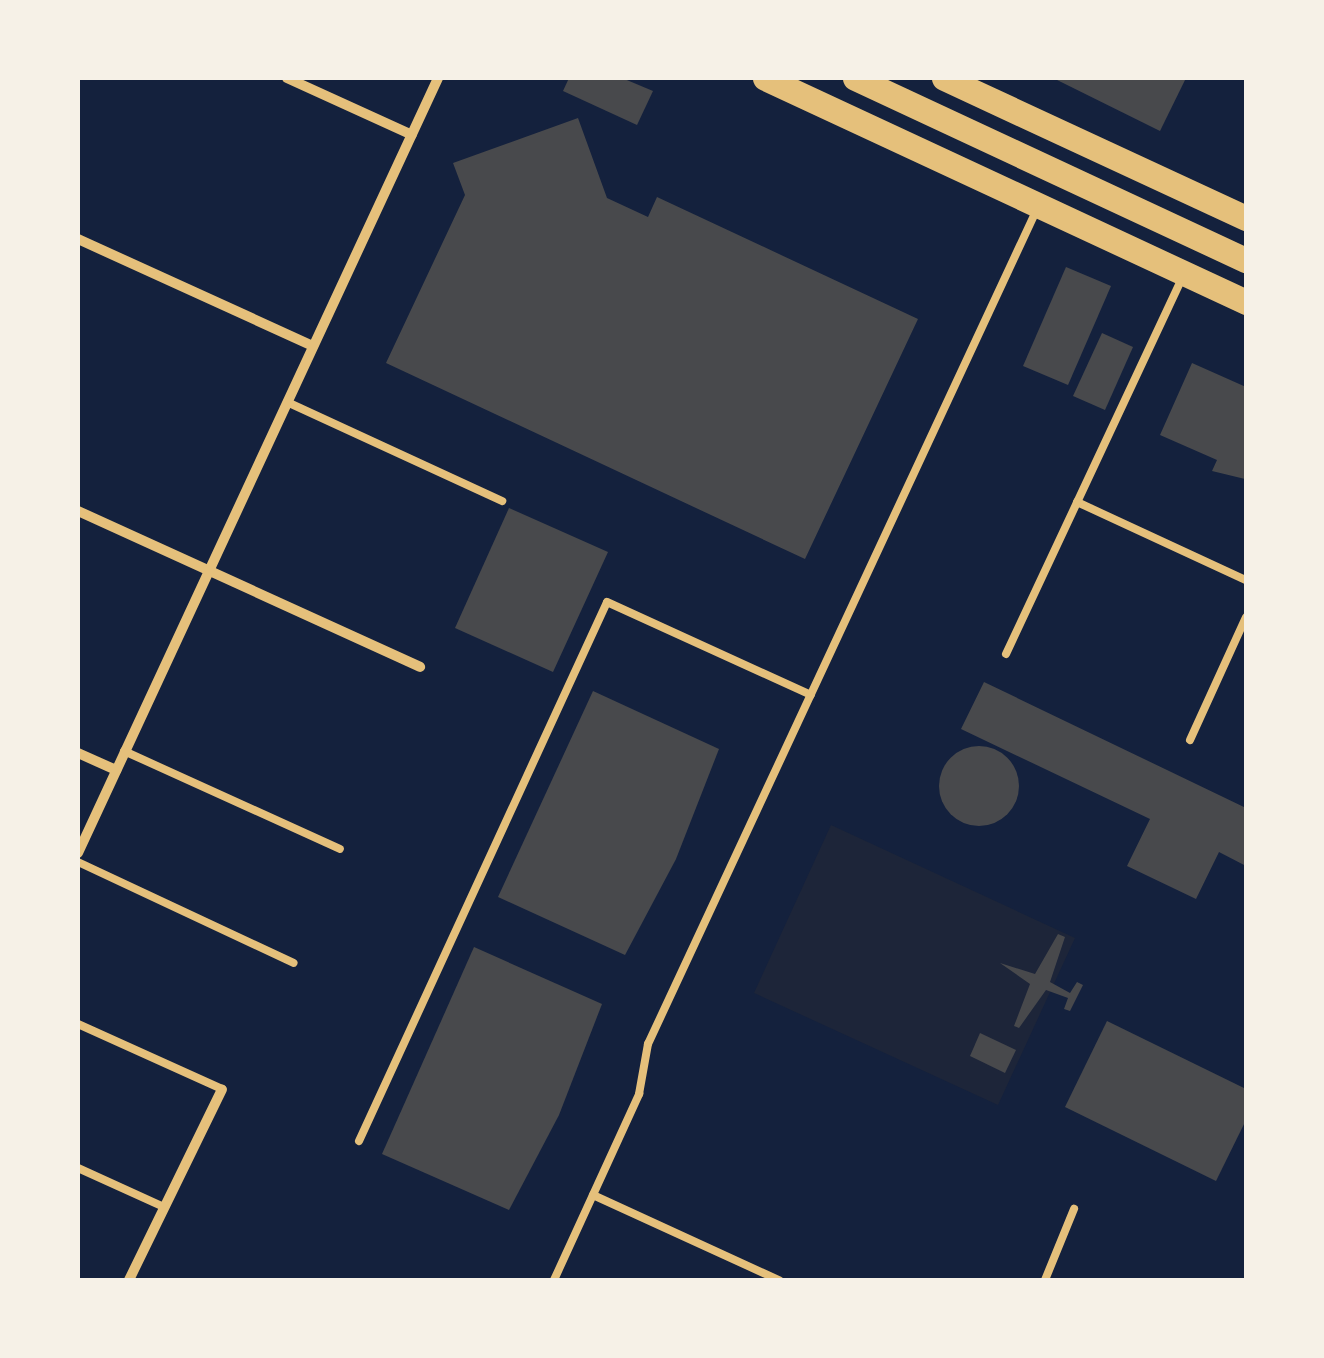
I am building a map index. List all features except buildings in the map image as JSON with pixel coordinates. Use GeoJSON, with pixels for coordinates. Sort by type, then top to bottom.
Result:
{"type":"FeatureCollection","features":[{"type":"Feature","properties":{"kind":"main road"},"geometry":{"type":"LineString","coordinates":[[765,78],[1246,302]]}},
{"type":"Feature","properties":{"kind":"main road"},"geometry":{"type":"LineString","coordinates":[[855,78],[1246,260]]}},
{"type":"Feature","properties":{"kind":"main road"},"geometry":{"type":"LineString","coordinates":[[944,78],[1246,218]]}},
{"type":"Feature","properties":{"kind":"street"},"geometry":{"type":"LineString","coordinates":[[287,78],[412,135]]}},
{"type":"Feature","properties":{"kind":"street"},"geometry":{"type":"LineString","coordinates":[[78,853],[438,78]]}},
{"type":"Feature","properties":{"kind":"street"},"geometry":{"type":"LineString","coordinates":[[78,239],[314,346]]}},
{"type":"Feature","properties":{"kind":"street"},"geometry":{"type":"LineString","coordinates":[[78,511],[420,667]]}},
{"type":"Feature","properties":{"kind":"street"},"geometry":{"type":"LineString","coordinates":[[78,753],[116,770]]}},
{"type":"Feature","properties":{"kind":"street"},"geometry":{"type":"LineString","coordinates":[[129,1280],[222,1089]]}},
{"type":"Feature","properties":{"kind":"lane"},"geometry":{"type":"LineString","coordinates":[[554,1280],[639,1094],[648,1044],[1039,205]]}},
{"type":"Feature","properties":{"kind":"lane"},"geometry":{"type":"LineString","coordinates":[[1006,654],[1185,273]]}},
{"type":"Feature","properties":{"kind":"lane"},"geometry":{"type":"LineString","coordinates":[[287,402],[502,501]]}},
{"type":"Feature","properties":{"kind":"lane"},"geometry":{"type":"LineString","coordinates":[[1078,502],[1246,580]]}},
{"type":"Feature","properties":{"kind":"lane"},"geometry":{"type":"LineString","coordinates":[[359,1142],[607,602],[811,694]]}},
{"type":"Feature","properties":{"kind":"lane"},"geometry":{"type":"LineString","coordinates":[[1190,740],[1246,617]]}},
{"type":"Feature","properties":{"kind":"lane"},"geometry":{"type":"LineString","coordinates":[[124,750],[340,849]]}},
{"type":"Feature","properties":{"kind":"lane"},"geometry":{"type":"LineString","coordinates":[[78,862],[294,963]]}},
{"type":"Feature","properties":{"kind":"lane"},"geometry":{"type":"LineString","coordinates":[[78,1024],[222,1089]]}},
{"type":"Feature","properties":{"kind":"lane"},"geometry":{"type":"LineString","coordinates":[[78,1168],[164,1207]]}},
{"type":"Feature","properties":{"kind":"lane"},"geometry":{"type":"LineString","coordinates":[[593,1195],[779,1280]]}},
{"type":"Feature","properties":{"kind":"lane"},"geometry":{"type":"LineString","coordinates":[[1046,1280],[1074,1209]]}},
{"type":"Feature","properties":{"kind":"shaded area"},"geometry":{"type":"Polygon","coordinates":[[[831,825],[1075,938],[998,1105],[754,993],[831,825]]]}}]}
